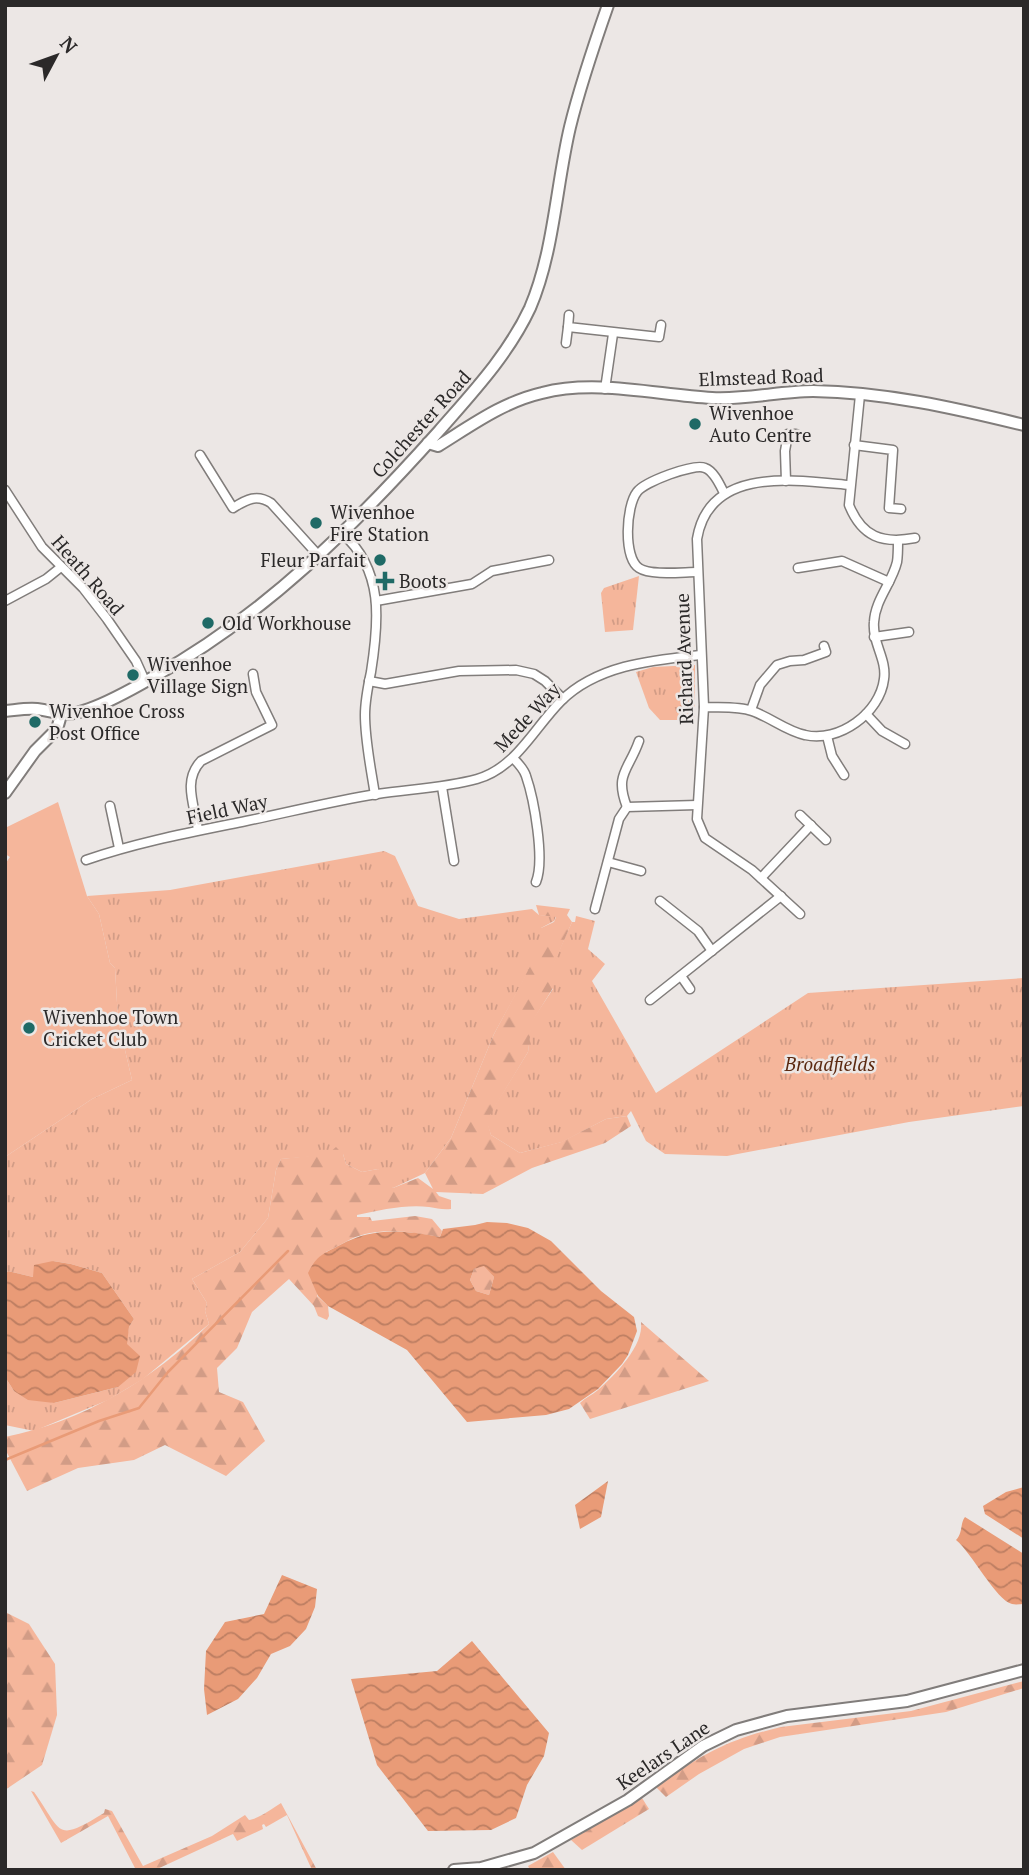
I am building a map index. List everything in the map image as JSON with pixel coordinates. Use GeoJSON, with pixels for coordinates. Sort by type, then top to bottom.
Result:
{"type":"FeatureCollection","features":[{"type":"Feature","properties":{"kind":"street","name":"Colchester Road"},"geometry":{"type":"LineString","coordinates":[[61,715],[87,710],[173,666],[260,606],[387,489],[489,373],[509,346],[531,305],[547,250],[570,126],[608,5]]}},
{"type":"Feature","properties":{"kind":"street"},"geometry":{"type":"LineString","coordinates":[[566,342],[569,315]]}},
{"type":"Feature","properties":{"kind":"street"},"geometry":{"type":"LineString","coordinates":[[568,327],[659,342],[661,325]]}},
{"type":"Feature","properties":{"kind":"street"},"geometry":{"type":"LineString","coordinates":[[605,388],[613,334]]}},
{"type":"Feature","properties":{"kind":"street","name":"Elmstead Road"},"geometry":{"type":"LineString","coordinates":[[428,443],[438,446],[494,411],[542,393],[568,388],[605,388],[716,398],[809,391],[860,395],[937,406],[1024,425]]}},
{"type":"Feature","properties":{"kind":"street"},"geometry":{"type":"LineString","coordinates":[[860,395],[849,505],[863,530],[881,539],[898,541],[915,538]]}},
{"type":"Feature","properties":{"kind":"street"},"geometry":{"type":"LineString","coordinates":[[786,481],[785,450],[788,434],[796,434]]}},
{"type":"Feature","properties":{"kind":"street"},"geometry":{"type":"LineString","coordinates":[[854,445],[893,450],[889,508],[901,509]]}},
{"type":"Feature","properties":{"kind":"street"},"geometry":{"type":"LineString","coordinates":[[200,455],[233,508],[247,499],[262,497],[271,503],[318,555]]}},
{"type":"Feature","properties":{"kind":"street"},"geometry":{"type":"LineString","coordinates":[[697,572],[649,572],[638,568],[633,562],[629,553],[630,505],[637,491],[645,484],[697,466],[711,471],[724,493],[749,484],[786,481],[849,485]]}},
{"type":"Feature","properties":{"kind":"street","name":"Heath Road"},"geometry":{"type":"LineString","coordinates":[[5,490],[42,547],[83,588],[107,619],[136,661],[145,681]]}},
{"type":"Feature","properties":{"kind":"street","name":"Richard Avenue"},"geometry":{"type":"LineString","coordinates":[[724,493],[707,509],[701,520],[697,539],[704,707],[697,819],[705,838],[761,878],[800,914]]}},
{"type":"Feature","properties":{"kind":"street"},"geometry":{"type":"LineString","coordinates":[[342,533],[356,545],[364,558],[376,601],[376,640],[365,715],[375,795]]}},
{"type":"Feature","properties":{"kind":"street"},"geometry":{"type":"LineString","coordinates":[[704,707],[751,710],[797,732],[815,736],[837,733],[866,714],[877,701],[884,679],[884,665],[874,637],[876,611],[897,562],[898,541]]}},
{"type":"Feature","properties":{"kind":"street"},"geometry":{"type":"LineString","coordinates":[[376,601],[472,583],[492,571],[544,561],[542,571]]}},
{"type":"Feature","properties":{"kind":"street"},"geometry":{"type":"LineString","coordinates":[[798,568],[842,561],[889,582]]}},
{"type":"Feature","properties":{"kind":"street"},"geometry":{"type":"LineString","coordinates":[[5,601],[46,579],[61,567]]}},
{"type":"Feature","properties":{"kind":"street"},"geometry":{"type":"LineString","coordinates":[[874,637],[909,632]]}},
{"type":"Feature","properties":{"kind":"street"},"geometry":{"type":"LineString","coordinates":[[751,710],[760,685],[777,665],[826,652],[824,646]]}},
{"type":"Feature","properties":{"kind":"street","name":"Mede Way"},"geometry":{"type":"LineString","coordinates":[[375,795],[442,787],[488,775],[513,758],[563,699],[593,680],[631,665],[700,655]]}},
{"type":"Feature","properties":{"kind":"street"},"geometry":{"type":"LineString","coordinates":[[369,681],[385,684],[459,671],[516,670],[534,674],[563,699]]}},
{"type":"Feature","properties":{"kind":"street"},"geometry":{"type":"LineString","coordinates":[[198,831],[190,787],[194,768],[201,761],[272,724],[256,692],[253,674]]}},
{"type":"Feature","properties":{"kind":"street"},"geometry":{"type":"LineString","coordinates":[[5,710],[38,709],[61,715],[57,729],[35,751],[5,793]]}},
{"type":"Feature","properties":{"kind":"street"},"geometry":{"type":"LineString","coordinates":[[866,714],[888,735],[905,744]]}},
{"type":"Feature","properties":{"kind":"street"},"geometry":{"type":"LineString","coordinates":[[827,736],[832,755],[844,775]]}},
{"type":"Feature","properties":{"kind":"street"},"geometry":{"type":"LineString","coordinates":[[595,909],[619,819],[627,807],[621,782],[625,767],[639,741]]}},
{"type":"Feature","properties":{"kind":"street"},"geometry":{"type":"LineString","coordinates":[[513,758],[526,775],[539,841],[540,872],[536,882]]}},
{"type":"Feature","properties":{"kind":"street"},"geometry":{"type":"LineString","coordinates":[[442,787],[454,861]]}},
{"type":"Feature","properties":{"kind":"street","name":"Field Way"},"geometry":{"type":"LineString","coordinates":[[86,860],[120,848],[375,795]]}},
{"type":"Feature","properties":{"kind":"street"},"geometry":{"type":"LineString","coordinates":[[627,807],[697,805]]}},
{"type":"Feature","properties":{"kind":"street"},"geometry":{"type":"LineString","coordinates":[[110,806],[120,848]]}},
{"type":"Feature","properties":{"kind":"street"},"geometry":{"type":"LineString","coordinates":[[800,815],[826,840]]}},
{"type":"Feature","properties":{"kind":"street"},"geometry":{"type":"LineString","coordinates":[[761,878],[811,825]]}},
{"type":"Feature","properties":{"kind":"street"},"geometry":{"type":"LineString","coordinates":[[608,862],[640,871]]}},
{"type":"Feature","properties":{"kind":"street"},"geometry":{"type":"LineString","coordinates":[[650,1000],[780,896]]}},
{"type":"Feature","properties":{"kind":"street"},"geometry":{"type":"LineString","coordinates":[[660,901],[698,931],[712,951]]}},
{"type":"Feature","properties":{"kind":"street"},"geometry":{"type":"LineString","coordinates":[[673,912],[680,902]]}},
{"type":"Feature","properties":{"kind":"street"},"geometry":{"type":"LineString","coordinates":[[681,976],[690,989]]}},
{"type":"Feature","properties":{"kind":"street","name":"Keelars Lane"},"geometry":{"type":"LineString","coordinates":[[454,1870],[481,1868],[534,1853],[628,1800],[703,1746],[736,1730],[787,1716],[917,1699],[1024,1670]]}},
{"type":"Feature","properties":{"kind":"green space"},"geometry":{"type":"Polygon","coordinates":[[[639,576],[633,630],[605,632],[601,593],[604,588],[639,576]]]}},
{"type":"Feature","properties":{"kind":"green space"},"geometry":{"type":"Polygon","coordinates":[[[695,665],[695,720],[660,720],[649,708],[636,672],[653,667],[695,665]]]}},
{"type":"Feature","properties":{"kind":"green space"},"geometry":{"type":"Polygon","coordinates":[[[58,802],[87,896],[99,914],[110,963],[115,968],[118,1020],[132,1080],[92,1099],[5,1157],[5,864],[10,857],[5,854],[5,828],[58,802]]]}},
{"type":"Feature","properties":{"kind":"green space"},"geometry":{"type":"Polygon","coordinates":[[[384,851],[395,856],[418,906],[459,919],[532,909],[539,915],[556,916],[554,921],[541,928],[541,948],[494,1034],[451,1138],[425,1173],[393,1188],[378,1169],[362,1172],[346,1164],[343,1154],[281,1159],[276,1170],[268,1218],[240,1252],[192,1279],[207,1303],[205,1311],[209,1324],[143,1379],[108,1400],[34,1431],[5,1425],[5,1377],[14,1391],[54,1403],[118,1387],[129,1327],[134,1319],[102,1273],[53,1261],[33,1277],[8,1271],[5,1275],[5,1157],[92,1099],[132,1080],[118,1020],[115,968],[110,963],[99,914],[87,896],[170,890],[384,851]]]}},
{"type":"Feature","properties":{"kind":"green space"},"geometry":{"type":"Polygon","coordinates":[[[536,905],[570,909],[567,915],[572,922],[547,980],[553,988],[532,1022],[528,1052],[487,1120],[491,1135],[520,1153],[561,1142],[606,1119],[627,1116],[631,1126],[605,1143],[532,1168],[483,1194],[436,1192],[439,1196],[451,1200],[451,1209],[412,1206],[357,1215],[370,1217],[372,1221],[415,1216],[432,1219],[442,1231],[440,1237],[407,1232],[372,1232],[326,1252],[317,1296],[328,1306],[327,1320],[318,1316],[314,1306],[289,1279],[252,1312],[237,1348],[217,1368],[219,1392],[243,1402],[265,1441],[226,1476],[165,1445],[134,1460],[78,1468],[27,1491],[5,1449],[5,1437],[62,1421],[115,1396],[165,1363],[209,1324],[205,1311],[207,1303],[192,1279],[240,1252],[268,1218],[276,1170],[281,1159],[328,1154],[336,1147],[343,1154],[346,1164],[362,1172],[378,1169],[388,1174],[393,1188],[418,1178],[433,1189],[425,1173],[451,1138],[494,1034],[540,948],[541,928],[554,922],[556,917],[539,915],[536,905]]]}},
{"type":"Feature","properties":{"kind":"green space","name":"Broadfields"},"geometry":{"type":"Polygon","coordinates":[[[576,916],[595,921],[588,949],[605,964],[592,981],[656,1093],[808,993],[1024,978],[1024,1106],[909,1122],[727,1156],[665,1154],[646,1141],[631,1111],[627,1116],[606,1119],[562,1142],[520,1153],[491,1135],[486,1120],[528,1052],[531,1022],[553,989],[546,980],[576,916]]]}},
{"type":"Feature","properties":{"kind":"green space"},"geometry":{"type":"Polygon","coordinates":[[[484,1265],[494,1277],[489,1295],[476,1291],[470,1280],[474,1269],[484,1265]]]}},
{"type":"Feature","properties":{"kind":"green space"},"geometry":{"type":"Polygon","coordinates":[[[641,1322],[709,1381],[590,1419],[580,1403],[605,1384],[627,1359],[638,1341],[641,1322]]]}},
{"type":"Feature","properties":{"kind":"green space"},"geometry":{"type":"Polygon","coordinates":[[[5,1612],[29,1624],[55,1664],[57,1715],[42,1765],[5,1790],[5,1612]]]}},
{"type":"Feature","properties":{"kind":"green space"},"geometry":{"type":"Polygon","coordinates":[[[1024,1681],[1024,1688],[946,1712],[780,1737],[744,1749],[699,1774],[666,1797],[656,1787],[715,1750],[762,1732],[781,1727],[911,1711],[1024,1681]]]}},
{"type":"Feature","properties":{"kind":"green space"},"geometry":{"type":"Polygon","coordinates":[[[31,1791],[56,1825],[62,1829],[76,1828],[104,1813],[105,1809],[112,1811],[143,1866],[212,1836],[245,1815],[249,1820],[253,1819],[281,1803],[317,1870],[312,1870],[287,1815],[266,1827],[262,1825],[263,1829],[237,1841],[233,1834],[155,1870],[136,1870],[108,1816],[61,1843],[31,1791]]]}},
{"type":"Feature","properties":{"kind":"green space"},"geometry":{"type":"Polygon","coordinates":[[[642,1798],[649,1809],[582,1850],[571,1840],[642,1798]]]}},
{"type":"Feature","properties":{"kind":"green space"},"geometry":{"type":"Polygon","coordinates":[[[553,1852],[566,1870],[530,1870],[528,1866],[553,1852]]]}},
{"type":"Feature","properties":{"kind":"water"},"geometry":{"type":"Polygon","coordinates":[[[487,1222],[507,1223],[528,1228],[551,1241],[601,1291],[634,1317],[637,1331],[622,1364],[598,1389],[569,1409],[546,1415],[467,1422],[407,1350],[328,1306],[318,1296],[308,1273],[314,1262],[325,1253],[364,1235],[401,1232],[440,1237],[443,1229],[487,1222]],[[484,1266],[474,1269],[470,1280],[476,1291],[489,1295],[494,1277],[484,1266]]]}},
{"type":"Feature","properties":{"kind":"water"},"geometry":{"type":"Polygon","coordinates":[[[53,1261],[102,1273],[134,1319],[129,1327],[127,1344],[140,1356],[136,1372],[118,1387],[54,1403],[28,1400],[14,1391],[5,1377],[5,1275],[8,1271],[33,1277],[34,1265],[53,1261]]]}},
{"type":"Feature","properties":{"kind":"water"},"geometry":{"type":"Polygon","coordinates":[[[608,1481],[601,1517],[580,1529],[575,1505],[608,1481]]]}},
{"type":"Feature","properties":{"kind":"water"},"geometry":{"type":"Polygon","coordinates":[[[1024,1487],[1024,1539],[985,1514],[983,1506],[1006,1492],[1024,1487]]]}},
{"type":"Feature","properties":{"kind":"water"},"geometry":{"type":"Polygon","coordinates":[[[965,1517],[1024,1554],[1024,1604],[1006,1601],[956,1540],[965,1517]]]}},
{"type":"Feature","properties":{"kind":"water"},"geometry":{"type":"Polygon","coordinates":[[[282,1575],[317,1589],[315,1607],[306,1629],[290,1646],[271,1654],[257,1678],[238,1699],[207,1715],[204,1689],[206,1651],[225,1622],[264,1614],[282,1575]]]}},
{"type":"Feature","properties":{"kind":"water"},"geometry":{"type":"Polygon","coordinates":[[[472,1641],[549,1733],[544,1756],[527,1785],[516,1818],[491,1830],[428,1831],[377,1765],[351,1679],[437,1671],[472,1641]]]}},
{"type":"Feature","properties":{"kind":"waterway"},"geometry":{"type":"LineString","coordinates":[[5,1460],[99,1421],[139,1408],[168,1372],[288,1251]]}},
{"type":"Feature","properties":{"kind":"place","name":"Wivenhoe Auto Centre"},"geometry":{"type":"Point","coordinates":[695,424]}},
{"type":"Feature","properties":{"kind":"place","name":"Wivenhoe Fire Station"},"geometry":{"type":"Point","coordinates":[316,523]}},
{"type":"Feature","properties":{"kind":"place","name":"Fleur Parfait"},"geometry":{"type":"Point","coordinates":[380,560]}},
{"type":"Feature","properties":{"kind":"place","name":"Boots"},"geometry":{"type":"Point","coordinates":[385,581]}},
{"type":"Feature","properties":{"kind":"place","name":"Old Workhouse"},"geometry":{"type":"Point","coordinates":[208,623]}},
{"type":"Feature","properties":{"kind":"place","name":"Wivenhoe Village Sign"},"geometry":{"type":"Point","coordinates":[133,675]}},
{"type":"Feature","properties":{"kind":"place","name":"Wivenhoe Cross Post Office"},"geometry":{"type":"Point","coordinates":[35,722]}},
{"type":"Feature","properties":{"kind":"place","name":"Wivenhoe Town Cricket Club"},"geometry":{"type":"Point","coordinates":[29,1028]}}]}
